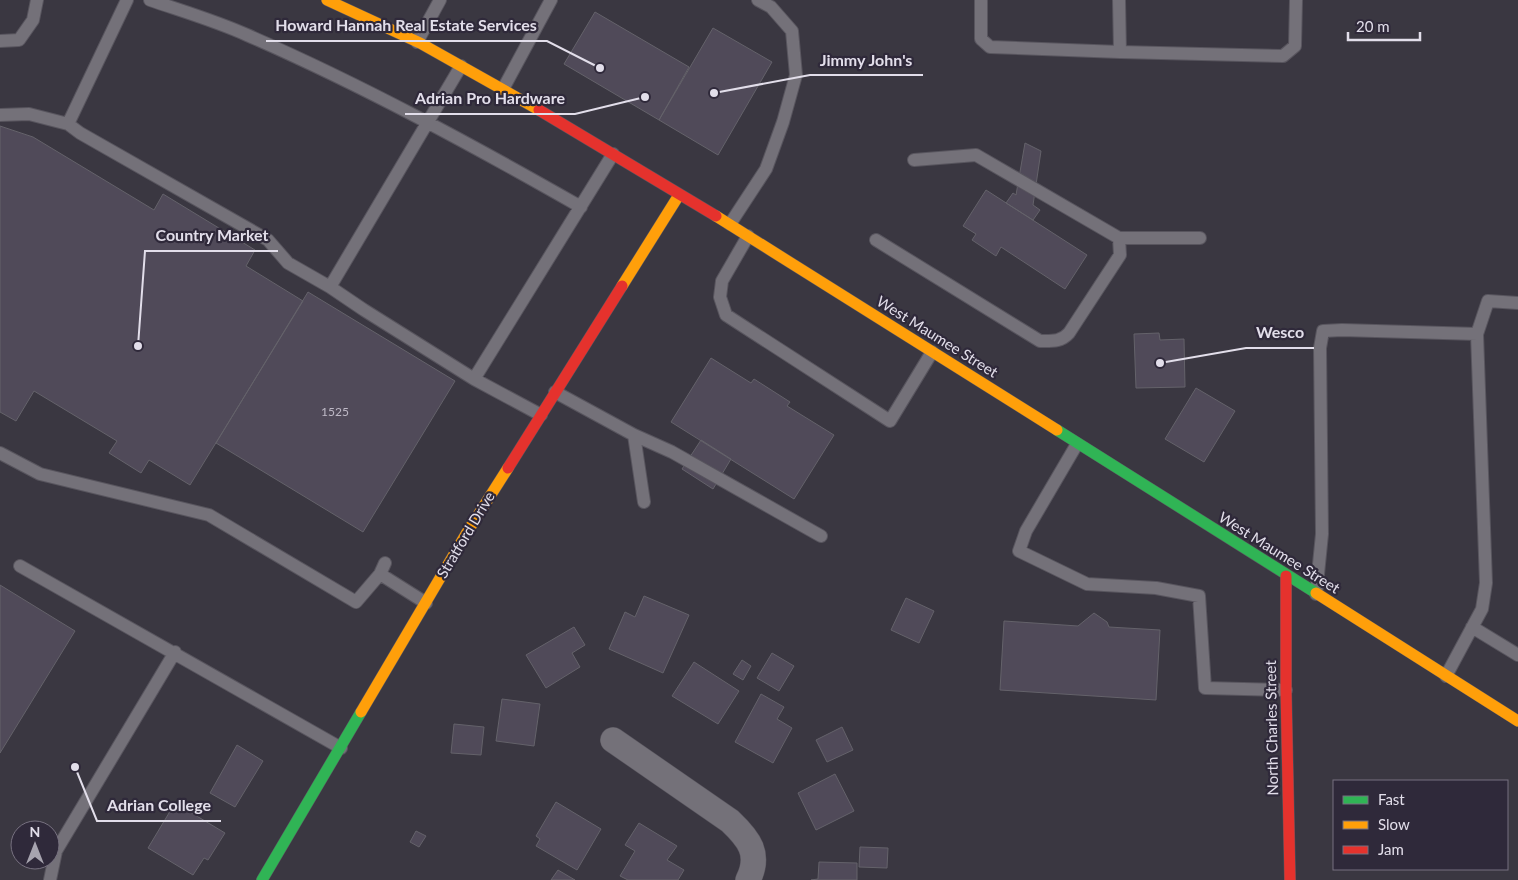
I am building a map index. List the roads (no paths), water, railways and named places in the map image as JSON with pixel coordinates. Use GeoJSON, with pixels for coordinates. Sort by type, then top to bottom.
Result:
{"type":"FeatureCollection","features":[{"type":"Feature","properties":{"kind":"main road","name":"West Maumee Street"},"geometry":{"type":"LineString","coordinates":[[327,0],[418,42],[503,89],[730,224],[1518,721]]}},
{"type":"Feature","properties":{"kind":"main road","name":"Stratford Drive"},"geometry":{"type":"LineString","coordinates":[[262,880],[466,534],[679,195]]}},
{"type":"Feature","properties":{"kind":"main road","name":"North Charles Street"},"geometry":{"type":"LineString","coordinates":[[1286,576],[1290,880]]}},
{"type":"Feature","properties":{"kind":"street"},"geometry":{"type":"LineString","coordinates":[[613,740],[730,821],[746,836],[754,854],[752,872],[748,880]]}},
{"type":"Feature","properties":{"kind":"lane"},"geometry":{"type":"LineString","coordinates":[[0,42],[19,40],[32,20],[36,0]]}},
{"type":"Feature","properties":{"kind":"lane"},"geometry":{"type":"LineString","coordinates":[[68,124],[128,0]]}},
{"type":"Feature","properties":{"kind":"lane"},"geometry":{"type":"LineString","coordinates":[[150,0],[245,34],[358,86],[428,122],[581,207]]}},
{"type":"Feature","properties":{"kind":"lane"},"geometry":{"type":"LineString","coordinates":[[418,42],[440,0]]}},
{"type":"Feature","properties":{"kind":"lane"},"geometry":{"type":"LineString","coordinates":[[503,89],[551,0]]}},
{"type":"Feature","properties":{"kind":"lane"},"geometry":{"type":"LineString","coordinates":[[730,224],[766,170],[783,122],[796,75],[792,31],[771,7],[758,0]]}},
{"type":"Feature","properties":{"kind":"lane"},"geometry":{"type":"LineString","coordinates":[[1120,0],[1120,52]]}},
{"type":"Feature","properties":{"kind":"lane"},"geometry":{"type":"LineString","coordinates":[[981,2],[981,39],[990,47],[1282,56],[1295,46],[1296,0]]}},
{"type":"Feature","properties":{"kind":"lane"},"geometry":{"type":"LineString","coordinates":[[330,287],[461,66]]}},
{"type":"Feature","properties":{"kind":"lane"},"geometry":{"type":"LineString","coordinates":[[0,115],[29,114],[68,124],[80,133],[268,240],[288,263],[330,287],[474,379],[541,415]]}},
{"type":"Feature","properties":{"kind":"lane"},"geometry":{"type":"LineString","coordinates":[[474,379],[613,154]]}},
{"type":"Feature","properties":{"kind":"lane"},"geometry":{"type":"LineString","coordinates":[[914,160],[976,155],[1119,238],[1200,238]]}},
{"type":"Feature","properties":{"kind":"lane"},"geometry":{"type":"LineString","coordinates":[[748,236],[722,280],[720,297],[726,315],[890,421],[932,352]]}},
{"type":"Feature","properties":{"kind":"lane"},"geometry":{"type":"LineString","coordinates":[[876,240],[1040,341],[1054,342],[1064,339],[1069,334],[1120,255],[1119,238]]}},
{"type":"Feature","properties":{"kind":"lane"},"geometry":{"type":"LineString","coordinates":[[1446,676],[1482,609],[1486,583],[1477,334],[1488,301],[1518,302]]}},
{"type":"Feature","properties":{"kind":"lane"},"geometry":{"type":"LineString","coordinates":[[1316,594],[1322,534],[1320,348],[1323,331],[1477,334]]}},
{"type":"Feature","properties":{"kind":"lane"},"geometry":{"type":"LineString","coordinates":[[555,392],[634,435],[672,452],[821,536]]}},
{"type":"Feature","properties":{"kind":"lane"},"geometry":{"type":"LineString","coordinates":[[634,435],[644,502]]}},
{"type":"Feature","properties":{"kind":"lane"},"geometry":{"type":"LineString","coordinates":[[1077,444],[1026,531],[1019,551],[1087,584],[1156,588],[1199,596],[1205,688],[1286,690]]}},
{"type":"Feature","properties":{"kind":"lane"},"geometry":{"type":"LineString","coordinates":[[0,453],[40,474],[209,515],[356,602],[383,569],[426,602]]}},
{"type":"Feature","properties":{"kind":"lane"},"geometry":{"type":"LineString","coordinates":[[20,566],[175,652],[341,748]]}},
{"type":"Feature","properties":{"kind":"lane"},"geometry":{"type":"LineString","coordinates":[[1472,627],[1518,655]]}},
{"type":"Feature","properties":{"kind":"lane"},"geometry":{"type":"LineString","coordinates":[[50,880],[56,851],[175,652]]}},
{"type":"Feature","properties":{"kind":"place","name":"Howard Hannah Real Estate Services"},"geometry":{"type":"Point","coordinates":[600,68]}},
{"type":"Feature","properties":{"kind":"place","name":"Jimmy John's"},"geometry":{"type":"Point","coordinates":[714,93]}},
{"type":"Feature","properties":{"kind":"place","name":"Adrian Pro Hardware"},"geometry":{"type":"Point","coordinates":[645,97]}},
{"type":"Feature","properties":{"kind":"place","name":"Country Market"},"geometry":{"type":"Point","coordinates":[138,346]}},
{"type":"Feature","properties":{"kind":"place","name":"Wesco"},"geometry":{"type":"Point","coordinates":[1160,363]}},
{"type":"Feature","properties":{"kind":"place","name":"Adrian College"},"geometry":{"type":"Point","coordinates":[75,767]}}]}
